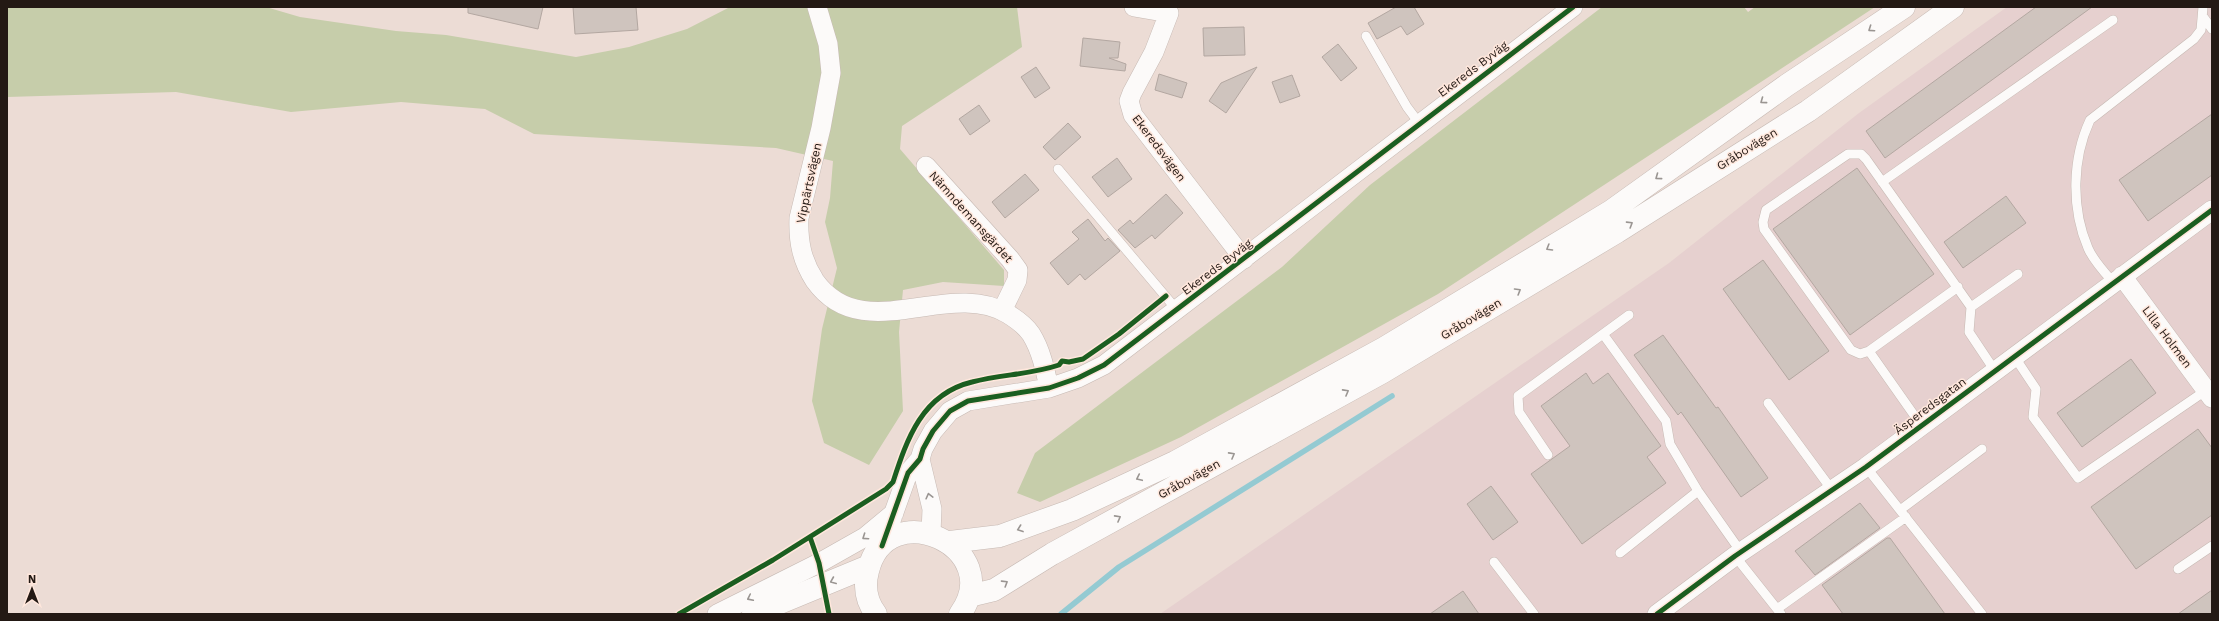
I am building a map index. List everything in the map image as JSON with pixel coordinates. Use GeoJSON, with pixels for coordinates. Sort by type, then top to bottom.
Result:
{"type":"FeatureCollection","features":[{"type":"Feature","properties":{"kind":"main road","name":"Gråbovägen"},"geometry":{"type":"LineString","coordinates":[[882,546],[905,533],[923,532],[941,538],[1000,536],[1072,510],[1175,462],[1384,348],[1611,211],[1787,85],[1904,7]]}},
{"type":"Feature","properties":{"kind":"main road","name":"Gråbovägen"},"geometry":{"type":"LineString","coordinates":[[964,605],[994,590],[1052,554],[1397,364],[1617,232],[1808,111],[1953,7]]}},
{"type":"Feature","properties":{"kind":"main road"},"geometry":{"type":"LineString","coordinates":[[941,538],[960,553],[967,566],[970,581],[964,605]]}},
{"type":"Feature","properties":{"kind":"main road"},"geometry":{"type":"LineString","coordinates":[[876,614],[868,600],[866,589],[869,566],[882,546]]}},
{"type":"Feature","properties":{"kind":"main road"},"geometry":{"type":"LineString","coordinates":[[753,614],[869,566]]}},
{"type":"Feature","properties":{"kind":"street","name":"Vippärtsvägen"},"geometry":{"type":"LineString","coordinates":[[817,7],[828,44],[831,73],[821,128],[799,218],[800,245],[805,264],[810,273],[823,291],[847,307],[866,311],[891,311],[953,303],[976,303],[1002,311],[1019,321],[1030,333],[1040,353],[1049,388]]}},
{"type":"Feature","properties":{"kind":"street","name":"Ekeredsvägen"},"geometry":{"type":"LineString","coordinates":[[1134,7],[1174,10],[1132,93],[1130,107],[1133,115],[1244,259]]}},
{"type":"Feature","properties":{"kind":"street","name":"Ekereds Byväg"},"geometry":{"type":"LineString","coordinates":[[882,546],[908,473],[920,459],[928,438],[941,420],[950,411],[968,401],[1049,388],[1078,378],[1104,365],[1244,259],[1419,123],[1551,13],[1573,7]]}},
{"type":"Feature","properties":{"kind":"street","name":"Nämndemansgärdet"},"geometry":{"type":"LineString","coordinates":[[926,166],[1018,270],[1017,280],[1002,311]]}},
{"type":"Feature","properties":{"kind":"street","name":"Äsperedsgatan"},"geometry":{"type":"LineString","coordinates":[[1657,614],[1738,554],[1866,467],[2117,279],[2212,210]]}},
{"type":"Feature","properties":{"kind":"street","name":"Lilla Holmen"},"geometry":{"type":"LineString","coordinates":[[2117,279],[2210,391]]}},
{"type":"Feature","properties":{"kind":"street"},"geometry":{"type":"LineString","coordinates":[[920,459],[932,509],[941,538]]}},
{"type":"Feature","properties":{"kind":"street"},"geometry":{"type":"LineString","coordinates":[[717,614],[865,537],[895,513]]}},
{"type":"Feature","properties":{"kind":"lane"},"geometry":{"type":"LineString","coordinates":[[2117,279],[2088,248],[2078,211],[2076,176],[2082,138],[2090,120],[2194,39],[2201,30],[2204,18],[2203,7]]}},
{"type":"Feature","properties":{"kind":"lane"},"geometry":{"type":"LineString","coordinates":[[2204,18],[2212,29]]}},
{"type":"Feature","properties":{"kind":"lane"},"geometry":{"type":"LineString","coordinates":[[1882,182],[2113,20]]}},
{"type":"Feature","properties":{"kind":"lane"},"geometry":{"type":"LineString","coordinates":[[1366,36],[1406,106],[1419,123]]}},
{"type":"Feature","properties":{"kind":"lane"},"geometry":{"type":"LineString","coordinates":[[1958,287],[1869,351],[1860,354],[1851,350],[1764,229],[1763,222],[1766,210],[1848,154],[1860,154],[1866,159],[1958,287],[1971,306],[1969,332],[1995,371]]}},
{"type":"Feature","properties":{"kind":"lane","name":"Ekereds Byväg"},"geometry":{"type":"LineString","coordinates":[[1058,169],[1177,310]]}},
{"type":"Feature","properties":{"kind":"lane"},"geometry":{"type":"LineString","coordinates":[[1971,306],[2018,274]]}},
{"type":"Feature","properties":{"kind":"lane"},"geometry":{"type":"LineString","coordinates":[[1548,454],[1518,412],[1518,396],[1629,315]]}},
{"type":"Feature","properties":{"kind":"lane"},"geometry":{"type":"LineString","coordinates":[[1602,334],[1666,421],[1670,444],[1738,554],[1779,611],[1903,514],[1982,449]]}},
{"type":"Feature","properties":{"kind":"lane"},"geometry":{"type":"LineString","coordinates":[[1869,351],[1921,425]]}},
{"type":"Feature","properties":{"kind":"lane"},"geometry":{"type":"LineString","coordinates":[[2014,356],[2036,389],[2033,417],[2078,478],[2210,391]]}},
{"type":"Feature","properties":{"kind":"lane"},"geometry":{"type":"LineString","coordinates":[[1768,403],[1832,490]]}},
{"type":"Feature","properties":{"kind":"lane"},"geometry":{"type":"LineString","coordinates":[[1866,467],[1982,614]]}},
{"type":"Feature","properties":{"kind":"lane"},"geometry":{"type":"LineString","coordinates":[[1620,553],[1698,491]]}},
{"type":"Feature","properties":{"kind":"lane"},"geometry":{"type":"LineString","coordinates":[[2178,569],[2212,546]]}},
{"type":"Feature","properties":{"kind":"lane"},"geometry":{"type":"LineString","coordinates":[[1494,562],[1534,614]]}},
{"type":"Feature","properties":{"kind":"shaded area"},"geometry":{"type":"Polygon","coordinates":[[[2007,7],[2212,7],[2212,614],[1160,614],[1669,263],[1859,113],[2007,7]]]}},
{"type":"Feature","properties":{"kind":"green space"},"geometry":{"type":"Polygon","coordinates":[[[7,7],[266,7],[300,17],[396,31],[446,35],[576,57],[629,47],[687,29],[730,7],[1017,7],[1022,47],[902,126],[900,149],[1004,270],[1004,286],[943,282],[903,290],[899,332],[903,411],[869,465],[824,443],[812,401],[822,329],[837,268],[825,222],[830,198],[833,161],[776,148],[534,134],[485,109],[401,102],[291,112],[176,92],[7,97],[7,7]]]}},
{"type":"Feature","properties":{"kind":"green space"},"geometry":{"type":"Polygon","coordinates":[[[1602,7],[1744,7],[1748,12],[1755,7],[1875,7],[1438,294],[1181,437],[1040,502],[1017,493],[1035,453],[1282,267],[1370,185],[1602,7]]]}},
{"type":"Feature","properties":{"kind":"building"},"geometry":{"type":"Polygon","coordinates":[[[468,7],[543,7],[538,29],[468,13],[468,7]]]}},
{"type":"Feature","properties":{"kind":"building"},"geometry":{"type":"Polygon","coordinates":[[[573,7],[636,7],[638,30],[575,34],[573,7]]]}},
{"type":"Feature","properties":{"kind":"building"},"geometry":{"type":"Polygon","coordinates":[[[1396,7],[1414,7],[1424,24],[1407,35],[1401,26],[1377,39],[1368,23],[1396,7]]]}},
{"type":"Feature","properties":{"kind":"building"},"geometry":{"type":"Polygon","coordinates":[[[2036,7],[2092,7],[1885,158],[1866,131],[2036,7]]]}},
{"type":"Feature","properties":{"kind":"building"},"geometry":{"type":"Polygon","coordinates":[[[1244,27],[1245,55],[1204,56],[1203,28],[1244,27]]]}},
{"type":"Feature","properties":{"kind":"building"},"geometry":{"type":"Polygon","coordinates":[[[1083,38],[1120,42],[1118,58],[1109,58],[1126,64],[1125,71],[1080,66],[1083,38]]]}},
{"type":"Feature","properties":{"kind":"building"},"geometry":{"type":"Polygon","coordinates":[[[1338,44],[1357,68],[1341,81],[1322,57],[1338,44]]]}},
{"type":"Feature","properties":{"kind":"building"},"geometry":{"type":"Polygon","coordinates":[[[1036,67],[1050,88],[1035,98],[1021,77],[1036,67]]]}},
{"type":"Feature","properties":{"kind":"building"},"geometry":{"type":"Polygon","coordinates":[[[1257,67],[1226,113],[1209,101],[1221,83],[1257,67]]]}},
{"type":"Feature","properties":{"kind":"building"},"geometry":{"type":"Polygon","coordinates":[[[1159,74],[1187,83],[1182,98],[1155,90],[1159,74]]]}},
{"type":"Feature","properties":{"kind":"building"},"geometry":{"type":"Polygon","coordinates":[[[1292,75],[1300,96],[1280,103],[1272,82],[1292,75]]]}},
{"type":"Feature","properties":{"kind":"building"},"geometry":{"type":"Polygon","coordinates":[[[979,105],[990,121],[970,135],[959,119],[979,105]]]}},
{"type":"Feature","properties":{"kind":"building"},"geometry":{"type":"Polygon","coordinates":[[[2212,114],[2212,175],[2148,221],[2119,180],[2212,114]]]}},
{"type":"Feature","properties":{"kind":"building"},"geometry":{"type":"Polygon","coordinates":[[[1068,123],[1081,137],[1055,160],[1043,147],[1068,123]]]}},
{"type":"Feature","properties":{"kind":"building"},"geometry":{"type":"Polygon","coordinates":[[[1117,158],[1132,179],[1108,197],[1092,177],[1117,158]]]}},
{"type":"Feature","properties":{"kind":"building"},"geometry":{"type":"Polygon","coordinates":[[[1857,168],[1934,274],[1850,335],[1773,229],[1857,168]]]}},
{"type":"Feature","properties":{"kind":"building"},"geometry":{"type":"Polygon","coordinates":[[[1025,174],[1039,190],[1005,218],[992,202],[1025,174]]]}},
{"type":"Feature","properties":{"kind":"building"},"geometry":{"type":"Polygon","coordinates":[[[1166,194],[1183,213],[1155,239],[1152,235],[1135,248],[1118,230],[1130,220],[1133,224],[1166,194]]]}},
{"type":"Feature","properties":{"kind":"building"},"geometry":{"type":"Polygon","coordinates":[[[2006,196],[2026,223],[1963,268],[1944,242],[2006,196]]]}},
{"type":"Feature","properties":{"kind":"building"},"geometry":{"type":"Polygon","coordinates":[[[1088,219],[1105,241],[1108,238],[1120,251],[1085,280],[1080,274],[1068,285],[1050,263],[1079,239],[1072,232],[1088,219]]]}},
{"type":"Feature","properties":{"kind":"building"},"geometry":{"type":"Polygon","coordinates":[[[1763,260],[1829,351],[1789,380],[1723,289],[1763,260]]]}},
{"type":"Feature","properties":{"kind":"building"},"geometry":{"type":"Polygon","coordinates":[[[1663,335],[1716,408],[1718,407],[1768,478],[1741,497],[1681,412],[1678,415],[1634,355],[1663,335]]]}},
{"type":"Feature","properties":{"kind":"building"},"geometry":{"type":"Polygon","coordinates":[[[2131,359],[2156,393],[2082,447],[2057,413],[2131,359]]]}},
{"type":"Feature","properties":{"kind":"building"},"geometry":{"type":"Polygon","coordinates":[[[1586,373],[1593,384],[1608,373],[1661,446],[1647,457],[1666,483],[1582,544],[1531,474],[1570,446],[1541,406],[1586,373]]]}},
{"type":"Feature","properties":{"kind":"building"},"geometry":{"type":"Polygon","coordinates":[[[2198,429],[2212,448],[2212,515],[2136,569],[2091,507],[2198,429]]]}},
{"type":"Feature","properties":{"kind":"building"},"geometry":{"type":"Polygon","coordinates":[[[1491,486],[1518,522],[1493,540],[1467,504],[1491,486]]]}},
{"type":"Feature","properties":{"kind":"building"},"geometry":{"type":"Polygon","coordinates":[[[1860,503],[1880,528],[1815,575],[1795,551],[1860,503]]]}},
{"type":"Feature","properties":{"kind":"building"},"geometry":{"type":"Polygon","coordinates":[[[1887,538],[1890,538],[1945,614],[1843,614],[1822,585],[1887,538]]]}},
{"type":"Feature","properties":{"kind":"building"},"geometry":{"type":"Polygon","coordinates":[[[2212,590],[2212,614],[2178,614],[2212,590]]]}},
{"type":"Feature","properties":{"kind":"building"},"geometry":{"type":"Polygon","coordinates":[[[1463,591],[1479,614],[1430,614],[1463,591]]]}},
{"type":"Feature","properties":{"kind":"waterway"},"geometry":{"type":"LineString","coordinates":[[1061,614],[1119,567],[1392,396]]}},
{"type":"Feature","properties":{"kind":"cycle path"},"geometry":{"type":"LineString","coordinates":[[882,546],[908,473],[920,459],[923,449],[933,431],[950,411],[968,401],[1049,388],[1078,378],[1104,365],[1573,7]]}},
{"type":"Feature","properties":{"kind":"cycle path"},"geometry":{"type":"LineString","coordinates":[[1657,614],[1735,556],[1866,467],[2212,210]]}},
{"type":"Feature","properties":{"kind":"cycle path"},"geometry":{"type":"LineString","coordinates":[[679,614],[773,560],[886,489],[893,482],[904,450],[919,420],[941,397],[955,388],[972,382],[1048,368],[1059,365],[1062,361],[1069,362],[1083,359],[1119,334],[1166,296]]}},
{"type":"Feature","properties":{"kind":"cycle path"},"geometry":{"type":"LineString","coordinates":[[810,537],[819,563],[829,614]]}}]}
